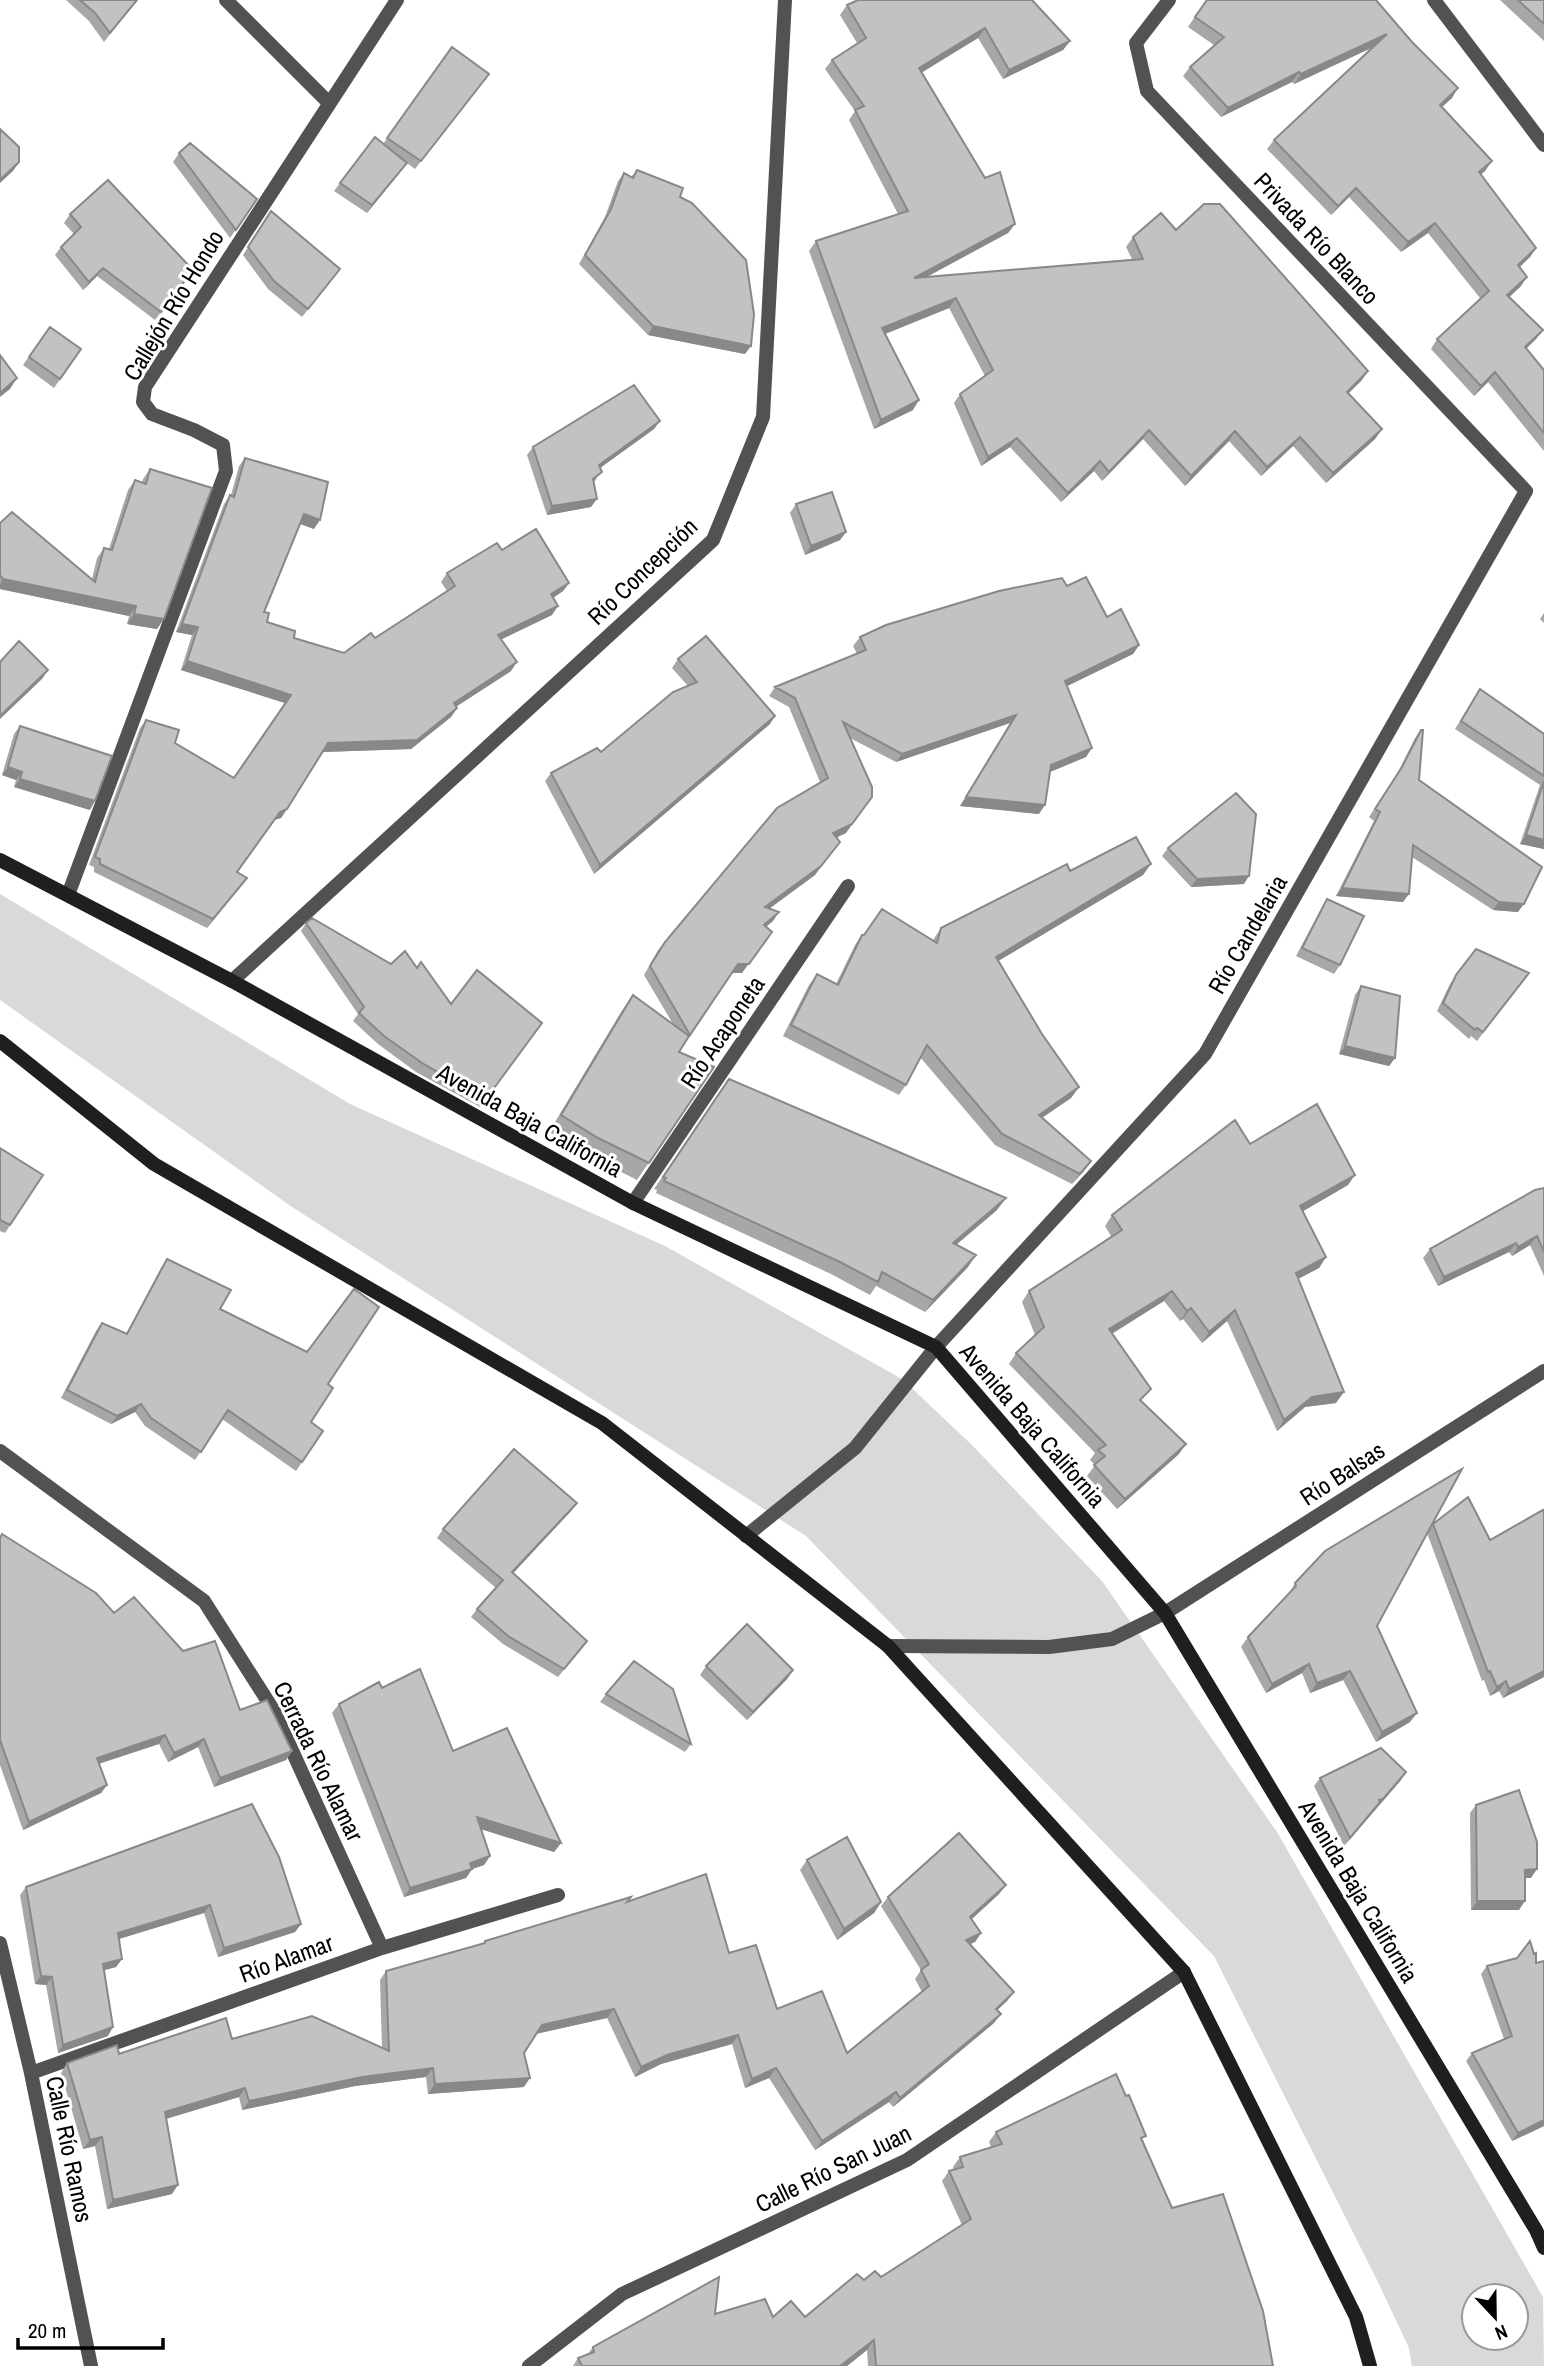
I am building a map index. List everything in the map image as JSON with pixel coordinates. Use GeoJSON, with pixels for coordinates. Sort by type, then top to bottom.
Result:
{"type":"FeatureCollection","features":[{"type":"Feature","properties":{"kind":"street"},"geometry":{"type":"LineString","coordinates":[[226,0],[329,103]]}},
{"type":"Feature","properties":{"kind":"street","name":"Callejón Río Hondo"},"geometry":{"type":"LineString","coordinates":[[68,895],[226,471],[223,445],[194,430],[152,414],[142,402],[145,387],[397,0]]}},
{"type":"Feature","properties":{"kind":"street","name":"Río Concepción"},"geometry":{"type":"LineString","coordinates":[[232,981],[712,540],[763,417],[785,0]]}},
{"type":"Feature","properties":{"kind":"street","name":"Privada Río Blanco"},"geometry":{"type":"LineString","coordinates":[[1169,0],[1136,43],[1147,91],[1526,491]]}},
{"type":"Feature","properties":{"kind":"street"},"geometry":{"type":"LineString","coordinates":[[1434,0],[1544,145]]}},
{"type":"Feature","properties":{"kind":"street","name":"Río Candelaria"},"geometry":{"type":"LineString","coordinates":[[746,1536],[855,1448],[936,1347],[1205,1054],[1526,491]]}},
{"type":"Feature","properties":{"kind":"street","name":"Avenida Baja California"},"geometry":{"type":"LineString","coordinates":[[0,860],[232,981],[633,1203],[936,1347],[1165,1613],[1529,2218],[1544,2248]]}},
{"type":"Feature","properties":{"kind":"street","name":"Río Acaponeta"},"geometry":{"type":"LineString","coordinates":[[633,1203],[848,886]]}},
{"type":"Feature","properties":{"kind":"street"},"geometry":{"type":"LineString","coordinates":[[0,1041],[154,1164],[601,1423],[888,1646],[1184,1972],[1356,2317],[1370,2366]]}},
{"type":"Feature","properties":{"kind":"street","name":"Río Balsas"},"geometry":{"type":"LineString","coordinates":[[888,1646],[1049,1647],[1112,1639],[1165,1613],[1542,1375]]}},
{"type":"Feature","properties":{"kind":"street","name":"Cerrada Río Alamar"},"geometry":{"type":"LineString","coordinates":[[0,1451],[204,1601],[275,1711],[382,1948]]}},
{"type":"Feature","properties":{"kind":"street","name":"Río Alamar"},"geometry":{"type":"LineString","coordinates":[[31,2073],[382,1948],[558,1895]]}},
{"type":"Feature","properties":{"kind":"street","name":"Calle Río Ramos"},"geometry":{"type":"LineString","coordinates":[[0,1943],[31,2073],[91,2366]]}},
{"type":"Feature","properties":{"kind":"street","name":"Calle Río San Juan"},"geometry":{"type":"LineString","coordinates":[[529,2366],[622,2294],[907,2160],[1184,1972]]}},
{"type":"Feature","properties":{"kind":"shaded area"},"geometry":{"type":"Polygon","coordinates":[[[0,894],[350,1104],[665,1246],[902,1379],[972,1445],[1102,1581],[1277,1832],[1543,2297],[1544,2366],[1412,2366],[1409,2348],[1376,2278],[1214,1956],[806,1536],[292,1207],[0,1000],[0,894]]]}},
{"type":"Feature","properties":{"kind":"building"},"geometry":{"type":"Polygon","coordinates":[[[80,0],[137,0],[110,33],[95,13],[80,0]]]}},
{"type":"Feature","properties":{"kind":"building"},"geometry":{"type":"Polygon","coordinates":[[[858,0],[1032,0],[1070,41],[1009,70],[985,28],[919,68],[985,178],[1000,172],[1015,224],[914,278],[1143,259],[1133,237],[1161,213],[1176,230],[1204,204],[1220,204],[1368,371],[1347,392],[1382,429],[1333,473],[1300,437],[1267,467],[1235,431],[1191,476],[1149,430],[1109,472],[1100,461],[1068,493],[1017,438],[988,457],[960,394],[993,370],[956,298],[882,328],[919,400],[881,420],[816,241],[908,211],[855,110],[864,106],[832,60],[866,38],[847,5],[858,0]]]}},
{"type":"Feature","properties":{"kind":"building"},"geometry":{"type":"Polygon","coordinates":[[[1207,0],[1376,0],[1412,42],[1458,88],[1440,105],[1492,161],[1479,172],[1536,248],[1518,265],[1527,277],[1507,295],[1543,330],[1525,347],[1544,370],[1544,433],[1495,372],[1481,386],[1437,339],[1489,291],[1435,223],[1408,242],[1356,188],[1338,206],[1274,140],[1387,34],[1301,74],[1299,72],[1228,108],[1190,67],[1224,37],[1195,17],[1207,0]]]}},
{"type":"Feature","properties":{"kind":"building"},"geometry":{"type":"Polygon","coordinates":[[[1518,0],[1544,0],[1544,24],[1518,0]]]}},
{"type":"Feature","properties":{"kind":"building"},"geometry":{"type":"Polygon","coordinates":[[[452,47],[489,74],[421,161],[387,138],[452,47]]]}},
{"type":"Feature","properties":{"kind":"building"},"geometry":{"type":"Polygon","coordinates":[[[0,129],[19,147],[19,162],[0,180],[0,129]]]}},
{"type":"Feature","properties":{"kind":"building"},"geometry":{"type":"Polygon","coordinates":[[[375,137],[407,163],[372,205],[340,183],[375,137]]]}},
{"type":"Feature","properties":{"kind":"building"},"geometry":{"type":"Polygon","coordinates":[[[190,143],[257,199],[236,230],[179,153],[190,143]]]}},
{"type":"Feature","properties":{"kind":"building"},"geometry":{"type":"Polygon","coordinates":[[[637,170],[683,188],[680,197],[692,203],[746,260],[754,314],[751,346],[653,326],[585,255],[611,209],[624,173],[633,178],[637,170]]]}},
{"type":"Feature","properties":{"kind":"building"},"geometry":{"type":"Polygon","coordinates":[[[108,180],[193,270],[161,312],[103,268],[89,282],[61,247],[81,227],[70,214],[108,180]]]}},
{"type":"Feature","properties":{"kind":"building"},"geometry":{"type":"Polygon","coordinates":[[[271,211],[340,269],[308,309],[274,281],[248,247],[271,211]]]}},
{"type":"Feature","properties":{"kind":"building"},"geometry":{"type":"Polygon","coordinates":[[[50,327],[81,349],[60,379],[29,357],[50,327]]]}},
{"type":"Feature","properties":{"kind":"building"},"geometry":{"type":"Polygon","coordinates":[[[0,355],[17,378],[0,393],[0,355]]]}},
{"type":"Feature","properties":{"kind":"building"},"geometry":{"type":"Polygon","coordinates":[[[634,385],[660,421],[599,465],[602,472],[593,479],[597,499],[552,506],[533,447],[634,385]]]}},
{"type":"Feature","properties":{"kind":"building"},"geometry":{"type":"Polygon","coordinates":[[[245,458],[328,482],[320,520],[304,514],[264,612],[269,613],[267,622],[295,631],[294,638],[344,653],[371,633],[375,638],[455,586],[447,573],[497,543],[502,550],[536,529],[569,583],[551,594],[558,606],[498,635],[517,662],[454,703],[457,708],[417,740],[328,743],[287,809],[280,812],[237,872],[247,878],[213,919],[100,864],[100,859],[95,857],[146,720],[179,730],[175,743],[234,778],[291,695],[187,661],[198,627],[182,624],[230,495],[234,497],[245,458]]]}},
{"type":"Feature","properties":{"kind":"building"},"geometry":{"type":"Polygon","coordinates":[[[150,469],[212,488],[164,619],[134,614],[136,606],[3,579],[0,575],[0,523],[12,512],[95,582],[104,548],[112,550],[135,480],[146,484],[150,469]]]}},
{"type":"Feature","properties":{"kind":"building"},"geometry":{"type":"Polygon","coordinates":[[[832,492],[846,532],[811,546],[796,504],[832,492]]]}},
{"type":"Feature","properties":{"kind":"building"},"geometry":{"type":"Polygon","coordinates":[[[1086,577],[1107,617],[1121,609],[1139,645],[1065,681],[1092,748],[1051,765],[1045,805],[966,797],[1016,715],[902,754],[843,722],[872,787],[872,797],[852,824],[833,833],[840,842],[821,866],[765,907],[779,912],[764,925],[772,932],[749,964],[738,964],[690,1035],[650,966],[665,942],[777,808],[828,778],[795,698],[775,687],[866,650],[860,637],[886,625],[999,591],[1062,578],[1067,586],[1086,577]]]}},
{"type":"Feature","properties":{"kind":"building"},"geometry":{"type":"Polygon","coordinates":[[[706,636],[775,716],[600,865],[551,773],[597,748],[601,752],[673,692],[697,682],[678,659],[706,636]]]}},
{"type":"Feature","properties":{"kind":"building"},"geometry":{"type":"Polygon","coordinates":[[[19,641],[48,670],[0,716],[0,662],[19,641]]]}},
{"type":"Feature","properties":{"kind":"building"},"geometry":{"type":"Polygon","coordinates":[[[1480,689],[1544,734],[1544,776],[1461,721],[1480,689]]]}},
{"type":"Feature","properties":{"kind":"building"},"geometry":{"type":"Polygon","coordinates":[[[20,726],[112,756],[95,801],[20,779],[22,772],[8,767],[20,726]]]}},
{"type":"Feature","properties":{"kind":"building"},"geometry":{"type":"Polygon","coordinates":[[[1421,730],[1419,780],[1542,867],[1524,904],[1499,902],[1413,845],[1409,894],[1342,888],[1380,812],[1375,809],[1402,767],[1421,730]]]}},
{"type":"Feature","properties":{"kind":"building"},"geometry":{"type":"Polygon","coordinates":[[[1544,781],[1544,840],[1526,835],[1544,781]]]}},
{"type":"Feature","properties":{"kind":"building"},"geometry":{"type":"Polygon","coordinates":[[[1236,793],[1256,814],[1249,876],[1197,879],[1168,848],[1236,793]]]}},
{"type":"Feature","properties":{"kind":"building"},"geometry":{"type":"Polygon","coordinates":[[[1136,837],[1151,864],[996,957],[1042,1034],[1079,1087],[1039,1115],[1091,1161],[1080,1174],[1002,1134],[927,1045],[906,1085],[791,1025],[817,974],[838,985],[862,935],[882,909],[937,943],[941,928],[1067,864],[1070,871],[1136,837]]]}},
{"type":"Feature","properties":{"kind":"building"},"geometry":{"type":"Polygon","coordinates":[[[1327,899],[1364,916],[1340,965],[1302,948],[1327,899]]]}},
{"type":"Feature","properties":{"kind":"building"},"geometry":{"type":"Polygon","coordinates":[[[312,918],[391,964],[405,951],[417,968],[421,962],[451,1004],[477,970],[542,1023],[486,1099],[422,1063],[384,1036],[359,1013],[364,1007],[306,923],[312,918]]]}},
{"type":"Feature","properties":{"kind":"building"},"geometry":{"type":"Polygon","coordinates":[[[1476,949],[1529,973],[1483,1032],[1477,1028],[1475,1030],[1443,1003],[1456,975],[1476,949]]]}},
{"type":"Feature","properties":{"kind":"building"},"geometry":{"type":"Polygon","coordinates":[[[1361,986],[1400,996],[1395,1058],[1345,1046],[1361,986]]]}},
{"type":"Feature","properties":{"kind":"building"},"geometry":{"type":"Polygon","coordinates":[[[633,995],[689,1036],[679,1052],[714,1067],[649,1163],[598,1138],[561,1115],[633,995]]]}},
{"type":"Feature","properties":{"kind":"building"},"geometry":{"type":"Polygon","coordinates":[[[729,1079],[1006,1198],[953,1243],[976,1255],[933,1300],[882,1272],[878,1282],[664,1181],[666,1178],[663,1177],[729,1079]]]}},
{"type":"Feature","properties":{"kind":"building"},"geometry":{"type":"Polygon","coordinates":[[[1317,1104],[1355,1175],[1300,1206],[1326,1257],[1296,1273],[1344,1392],[1312,1397],[1284,1420],[1235,1310],[1209,1332],[1191,1308],[1187,1311],[1172,1291],[1109,1329],[1151,1389],[1140,1400],[1186,1444],[1125,1499],[1094,1465],[1105,1456],[1098,1450],[1106,1445],[1016,1353],[1044,1327],[1029,1291],[1122,1230],[1112,1215],[1235,1120],[1250,1144],[1317,1104]]]}},
{"type":"Feature","properties":{"kind":"building"},"geometry":{"type":"Polygon","coordinates":[[[0,1148],[43,1175],[10,1225],[0,1220],[0,1148]]]}},
{"type":"Feature","properties":{"kind":"building"},"geometry":{"type":"Polygon","coordinates":[[[1544,1188],[1544,1252],[1537,1236],[1518,1247],[1516,1243],[1444,1277],[1430,1249],[1535,1190],[1544,1188]]]}},
{"type":"Feature","properties":{"kind":"building"},"geometry":{"type":"Polygon","coordinates":[[[167,1259],[231,1290],[220,1309],[307,1352],[354,1289],[379,1307],[328,1384],[333,1388],[311,1422],[323,1431],[302,1462],[228,1410],[201,1452],[151,1418],[141,1404],[117,1416],[67,1390],[102,1323],[127,1334],[167,1259]]]}},
{"type":"Feature","properties":{"kind":"building"},"geometry":{"type":"Polygon","coordinates":[[[514,1449],[577,1503],[512,1572],[587,1641],[564,1669],[508,1636],[477,1609],[503,1580],[443,1529],[514,1449]]]}},
{"type":"Feature","properties":{"kind":"building"},"geometry":{"type":"Polygon","coordinates":[[[1462,1469],[1377,1626],[1417,1713],[1382,1732],[1350,1671],[1317,1683],[1309,1664],[1272,1684],[1248,1637],[1296,1586],[1295,1583],[1325,1551],[1462,1469]]]}},
{"type":"Feature","properties":{"kind":"building"},"geometry":{"type":"Polygon","coordinates":[[[1468,1497],[1490,1540],[1543,1510],[1544,1512],[1544,1671],[1509,1689],[1506,1681],[1497,1687],[1490,1671],[1488,1672],[1433,1524],[1468,1497]]]}},
{"type":"Feature","properties":{"kind":"building"},"geometry":{"type":"Polygon","coordinates":[[[2,1534],[96,1593],[114,1613],[134,1597],[183,1651],[215,1641],[240,1710],[267,1700],[292,1751],[220,1778],[204,1739],[174,1753],[165,1735],[97,1758],[107,1785],[29,1822],[0,1740],[2,1534]]]}},
{"type":"Feature","properties":{"kind":"building"},"geometry":{"type":"Polygon","coordinates":[[[747,1624],[793,1670],[753,1712],[706,1666],[747,1624]]]}},
{"type":"Feature","properties":{"kind":"building"},"geometry":{"type":"Polygon","coordinates":[[[634,1661],[673,1689],[691,1744],[606,1694],[634,1661]]]}},
{"type":"Feature","properties":{"kind":"building"},"geometry":{"type":"Polygon","coordinates":[[[420,1669],[453,1751],[507,1728],[561,1843],[477,1817],[490,1856],[470,1863],[472,1869],[410,1888],[339,1704],[379,1682],[382,1688],[420,1669]]]}},
{"type":"Feature","properties":{"kind":"building"},"geometry":{"type":"Polygon","coordinates":[[[1381,1748],[1406,1772],[1383,1799],[1379,1800],[1350,1838],[1320,1778],[1381,1748]]]}},
{"type":"Feature","properties":{"kind":"building"},"geometry":{"type":"Polygon","coordinates":[[[1519,1790],[1537,1842],[1537,1869],[1525,1870],[1525,1901],[1477,1901],[1476,1805],[1519,1790]]]}},
{"type":"Feature","properties":{"kind":"building"},"geometry":{"type":"Polygon","coordinates":[[[252,1804],[279,1857],[301,1924],[224,1948],[210,1905],[118,1933],[122,1959],[103,1964],[113,2027],[63,2045],[52,1977],[41,1976],[26,1887],[252,1804]]]}},
{"type":"Feature","properties":{"kind":"building"},"geometry":{"type":"Polygon","coordinates":[[[959,1833],[1006,1885],[970,1917],[981,1933],[966,1940],[1014,1992],[996,2009],[1001,2014],[900,2098],[896,2092],[822,2141],[776,2068],[752,2079],[738,2035],[667,2055],[641,2067],[614,2009],[542,2025],[524,2053],[530,2078],[435,2084],[433,2068],[362,2077],[249,2101],[245,2088],[165,2112],[178,2185],[113,2200],[102,2137],[90,2140],[67,2063],[117,2045],[119,2054],[226,2018],[232,2039],[312,2016],[389,2051],[386,1971],[631,1897],[627,1902],[706,1874],[729,1953],[756,1945],[777,2009],[822,1991],[847,2053],[929,1986],[921,1970],[929,1964],[888,1897],[959,1833]]]}},
{"type":"Feature","properties":{"kind":"building"},"geometry":{"type":"Polygon","coordinates":[[[847,1837],[881,1902],[844,1929],[807,1860],[847,1837]]]}},
{"type":"Feature","properties":{"kind":"building"},"geometry":{"type":"Polygon","coordinates":[[[1530,1941],[1534,1954],[1536,1953],[1536,1963],[1544,1961],[1544,2120],[1518,2133],[1472,2053],[1512,2036],[1487,1966],[1517,1958],[1530,1941]]]}},
{"type":"Feature","properties":{"kind":"building"},"geometry":{"type":"Polygon","coordinates":[[[1116,2074],[1126,2096],[1129,2095],[1146,2136],[1141,2138],[1172,2208],[1223,2194],[1263,2311],[1273,2366],[876,2366],[874,2340],[840,2366],[582,2366],[578,2358],[594,2352],[593,2347],[719,2277],[715,2314],[765,2299],[773,2317],[791,2301],[805,2317],[857,2274],[864,2280],[875,2271],[881,2277],[971,2219],[949,2171],[963,2167],[960,2157],[1002,2144],[996,2132],[1116,2074]]]}}]}
